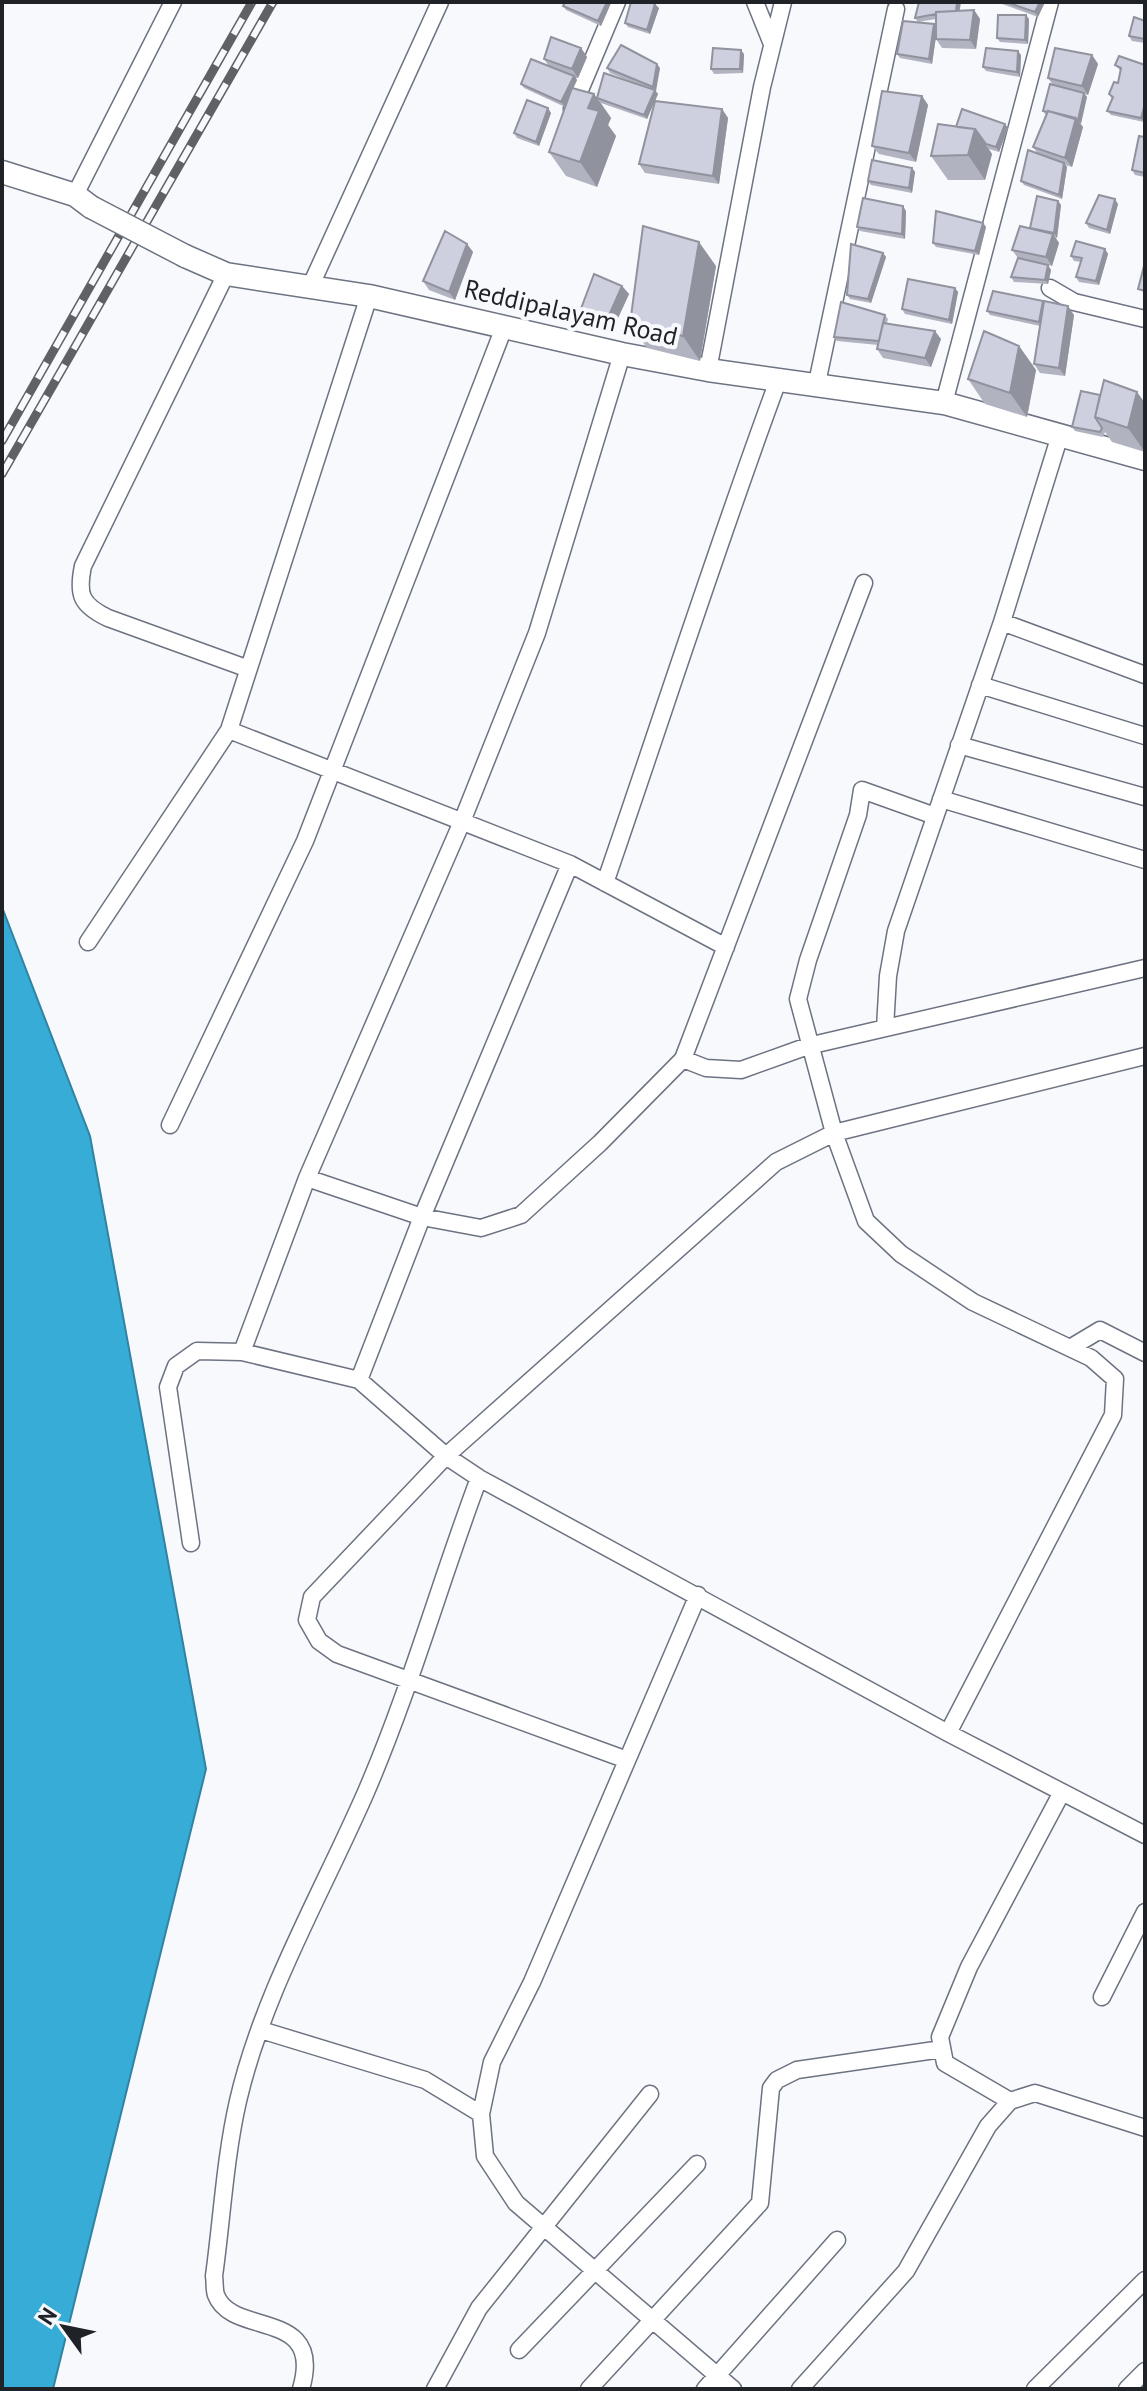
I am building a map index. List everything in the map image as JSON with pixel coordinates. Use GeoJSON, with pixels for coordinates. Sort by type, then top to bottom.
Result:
{"type":"FeatureCollection","features":[{"type":"Feature","properties":{"kind":"street"},"geometry":{"type":"LineString","coordinates":[[83,201],[173,2]]}},
{"type":"Feature","properties":{"kind":"street"},"geometry":{"type":"LineString","coordinates":[[311,285],[440,2]]}},
{"type":"Feature","properties":{"kind":"street"},"geometry":{"type":"LineString","coordinates":[[563,130],[617,2]]}},
{"type":"Feature","properties":{"kind":"street"},"geometry":{"type":"LineString","coordinates":[[755,2],[772,44]]}},
{"type":"Feature","properties":{"kind":"street"},"geometry":{"type":"LineString","coordinates":[[708,370],[783,2]]}},
{"type":"Feature","properties":{"kind":"street"},"geometry":{"type":"LineString","coordinates":[[944,403],[1050,2]]}},
{"type":"Feature","properties":{"kind":"street"},"geometry":{"type":"LineString","coordinates":[[817,383],[896,9]]}},
{"type":"Feature","properties":{"kind":"street","name":"Reddipalayam Road"},"geometry":{"type":"LineString","coordinates":[[2,172],[83,201],[185,256],[226,274],[369,296],[622,354],[708,370],[944,403],[1145,459]]}},
{"type":"Feature","properties":{"kind":"street"},"geometry":{"type":"LineString","coordinates":[[226,274],[83,566],[78,591],[88,608],[98,613],[246,668]]}},
{"type":"Feature","properties":{"kind":"street"},"geometry":{"type":"LineString","coordinates":[[1050,288],[1074,302],[1145,319]]}},
{"type":"Feature","properties":{"kind":"street"},"geometry":{"type":"LineString","coordinates":[[88,942],[229,730],[246,668],[275,592],[369,296]]}},
{"type":"Feature","properties":{"kind":"street"},"geometry":{"type":"LineString","coordinates":[[170,1125],[305,841],[505,325]]}},
{"type":"Feature","properties":{"kind":"street"},"geometry":{"type":"LineString","coordinates":[[242,1352],[307,1178],[461,824],[537,633],[622,354]]}},
{"type":"Feature","properties":{"kind":"street"},"geometry":{"type":"LineString","coordinates":[[605,883],[678,672],[716,548],[779,378]]}},
{"type":"Feature","properties":{"kind":"street"},"geometry":{"type":"LineString","coordinates":[[885,1028],[896,931],[1002,622],[1060,435]]}},
{"type":"Feature","properties":{"kind":"street"},"geometry":{"type":"LineString","coordinates":[[307,1178],[422,1217],[481,1228],[521,1215],[600,1143],[683,1059],[864,583]]}},
{"type":"Feature","properties":{"kind":"street"},"geometry":{"type":"LineString","coordinates":[[1002,622],[1145,675]]}},
{"type":"Feature","properties":{"kind":"street"},"geometry":{"type":"LineString","coordinates":[[980,685],[1145,736]]}},
{"type":"Feature","properties":{"kind":"street"},"geometry":{"type":"LineString","coordinates":[[229,730],[461,824],[570,864],[726,947]]}},
{"type":"Feature","properties":{"kind":"street"},"geometry":{"type":"LineString","coordinates":[[959,745],[1145,797]]}},
{"type":"Feature","properties":{"kind":"street"},"geometry":{"type":"LineString","coordinates":[[935,816],[862,790],[858,815],[808,960],[798,999],[808,1046],[834,1133],[866,1221],[901,1254],[973,1302],[1091,1358],[1115,1379],[1113,1415],[948,1733]]}},
{"type":"Feature","properties":{"kind":"street"},"geometry":{"type":"LineString","coordinates":[[941,799],[1145,860]]}},
{"type":"Feature","properties":{"kind":"street"},"geometry":{"type":"LineString","coordinates":[[359,1380],[422,1217],[570,864]]}},
{"type":"Feature","properties":{"kind":"street"},"geometry":{"type":"LineString","coordinates":[[683,1059],[706,1068],[741,1070],[808,1046],[1145,968]]}},
{"type":"Feature","properties":{"kind":"street"},"geometry":{"type":"LineString","coordinates":[[627,1760],[337,1654],[319,1641],[307,1620],[312,1597],[446,1456],[776,1162],[834,1133],[1145,1056]]}},
{"type":"Feature","properties":{"kind":"street"},"geometry":{"type":"LineString","coordinates":[[1070,1348],[1100,1330],[1144,1351]]}},
{"type":"Feature","properties":{"kind":"street"},"geometry":{"type":"LineString","coordinates":[[191,1543],[168,1387],[176,1366],[197,1351],[242,1352],[359,1380],[446,1456],[479,1478],[948,1733],[1145,1835]]}},
{"type":"Feature","properties":{"kind":"street"},"geometry":{"type":"LineString","coordinates":[[301,2389],[307,2367],[300,2344],[285,2333],[228,2308],[216,2297],[214,2276],[238,2101],[261,2030],[410,1682],[436,1593],[479,1478]]}},
{"type":"Feature","properties":{"kind":"street"},"geometry":{"type":"LineString","coordinates":[[698,1595],[532,1982],[492,2062],[481,2114],[485,2156],[516,2203],[733,2389]]}},
{"type":"Feature","properties":{"kind":"street"},"geometry":{"type":"LineString","coordinates":[[1010,2101],[945,2063],[940,2037],[969,1967],[1062,1792]]}},
{"type":"Feature","properties":{"kind":"street"},"geometry":{"type":"LineString","coordinates":[[1102,1997],[1145,1912]]}},
{"type":"Feature","properties":{"kind":"street"},"geometry":{"type":"LineString","coordinates":[[261,2030],[425,2080],[481,2114]]}},
{"type":"Feature","properties":{"kind":"street"},"geometry":{"type":"LineString","coordinates":[[589,2389],[760,2203],[767,2162],[767,2117],[771,2088],[777,2080],[797,2070],[942,2049]]}},
{"type":"Feature","properties":{"kind":"street"},"geometry":{"type":"LineString","coordinates":[[800,2389],[906,2271],[988,2126],[1010,2101],[1035,2093],[1145,2128]]}},
{"type":"Feature","properties":{"kind":"street"},"geometry":{"type":"LineString","coordinates":[[435,2389],[479,2308],[650,2094]]}},
{"type":"Feature","properties":{"kind":"street"},"geometry":{"type":"LineString","coordinates":[[519,2350],[593,2269],[697,2164]]}},
{"type":"Feature","properties":{"kind":"street"},"geometry":{"type":"LineString","coordinates":[[705,2389],[837,2240]]}},
{"type":"Feature","properties":{"kind":"street"},"geometry":{"type":"LineString","coordinates":[[1035,2389],[1145,2280]]}},
{"type":"Feature","properties":{"kind":"street"},"geometry":{"type":"LineString","coordinates":[[1127,2389],[1145,2371]]}},
{"type":"Feature","properties":{"kind":"water"},"geometry":{"type":"Polygon","coordinates":[[[2,907],[90,1136],[206,1769],[53,2389],[2,2389],[2,907]]]}},
{"type":"Feature","properties":{"kind":"building"},"geometry":{"type":"Polygon","coordinates":[[[565,2],[607,2],[598,21],[563,6],[565,2]]]}},
{"type":"Feature","properties":{"kind":"building"},"geometry":{"type":"Polygon","coordinates":[[[631,2],[655,4],[647,30],[625,23],[631,2]]]}},
{"type":"Feature","properties":{"kind":"building"},"geometry":{"type":"Polygon","coordinates":[[[919,2],[957,2],[956,11],[915,18],[919,2]]]}},
{"type":"Feature","properties":{"kind":"building"},"geometry":{"type":"Polygon","coordinates":[[[1006,2],[1040,2],[1035,12],[1006,2]]]}},
{"type":"Feature","properties":{"kind":"building"},"geometry":{"type":"Polygon","coordinates":[[[974,10],[970,40],[936,39],[936,12],[974,10]]]}},
{"type":"Feature","properties":{"kind":"building"},"geometry":{"type":"Polygon","coordinates":[[[998,15],[1026,15],[1025,40],[997,38],[998,15]]]}},
{"type":"Feature","properties":{"kind":"building"},"geometry":{"type":"Polygon","coordinates":[[[1134,17],[1145,21],[1145,39],[1129,36],[1134,17]]]}},
{"type":"Feature","properties":{"kind":"building"},"geometry":{"type":"Polygon","coordinates":[[[903,21],[934,24],[929,59],[897,54],[903,21]]]}},
{"type":"Feature","properties":{"kind":"building"},"geometry":{"type":"Polygon","coordinates":[[[551,37],[581,48],[572,69],[544,59],[551,37]]]}},
{"type":"Feature","properties":{"kind":"building"},"geometry":{"type":"Polygon","coordinates":[[[621,45],[657,64],[653,87],[607,68],[621,45]]]}},
{"type":"Feature","properties":{"kind":"building"},"geometry":{"type":"Polygon","coordinates":[[[713,48],[741,50],[740,69],[711,69],[713,48]]]}},
{"type":"Feature","properties":{"kind":"building"},"geometry":{"type":"Polygon","coordinates":[[[986,48],[1018,51],[1017,72],[983,67],[986,48]]]}},
{"type":"Feature","properties":{"kind":"building"},"geometry":{"type":"Polygon","coordinates":[[[1055,48],[1092,55],[1082,86],[1048,78],[1055,48]]]}},
{"type":"Feature","properties":{"kind":"building"},"geometry":{"type":"Polygon","coordinates":[[[1119,56],[1145,65],[1145,104],[1141,118],[1107,111],[1113,97],[1109,94],[1114,82],[1118,83],[1121,68],[1115,65],[1119,56]]]}},
{"type":"Feature","properties":{"kind":"building"},"geometry":{"type":"Polygon","coordinates":[[[531,59],[574,76],[561,102],[521,84],[531,59]]]}},
{"type":"Feature","properties":{"kind":"building"},"geometry":{"type":"Polygon","coordinates":[[[604,73],[655,90],[644,115],[597,98],[604,73]]]}},
{"type":"Feature","properties":{"kind":"building"},"geometry":{"type":"Polygon","coordinates":[[[1050,84],[1084,93],[1078,120],[1043,111],[1050,84]]]}},
{"type":"Feature","properties":{"kind":"building"},"geometry":{"type":"Polygon","coordinates":[[[572,88],[594,94],[588,108],[599,111],[580,162],[549,152],[572,88]]]}},
{"type":"Feature","properties":{"kind":"building"},"geometry":{"type":"Polygon","coordinates":[[[882,91],[922,96],[909,153],[872,146],[882,91]]]}},
{"type":"Feature","properties":{"kind":"building"},"geometry":{"type":"Polygon","coordinates":[[[527,100],[548,108],[536,142],[514,133],[527,100]]]}},
{"type":"Feature","properties":{"kind":"building"},"geometry":{"type":"Polygon","coordinates":[[[655,101],[722,109],[713,176],[639,164],[655,101]]]}},
{"type":"Feature","properties":{"kind":"building"},"geometry":{"type":"Polygon","coordinates":[[[962,109],[1005,124],[996,147],[986,144],[975,129],[956,127],[962,109]]]}},
{"type":"Feature","properties":{"kind":"building"},"geometry":{"type":"Polygon","coordinates":[[[1048,111],[1076,118],[1065,158],[1033,147],[1048,111]]]}},
{"type":"Feature","properties":{"kind":"building"},"geometry":{"type":"Polygon","coordinates":[[[938,124],[975,129],[968,155],[931,156],[938,124]]]}},
{"type":"Feature","properties":{"kind":"building"},"geometry":{"type":"Polygon","coordinates":[[[1139,136],[1145,137],[1145,173],[1132,170],[1139,136]]]}},
{"type":"Feature","properties":{"kind":"building"},"geometry":{"type":"Polygon","coordinates":[[[1028,150],[1064,163],[1059,195],[1021,181],[1028,150]]]}},
{"type":"Feature","properties":{"kind":"building"},"geometry":{"type":"Polygon","coordinates":[[[872,160],[912,168],[909,188],[868,181],[872,160]]]}},
{"type":"Feature","properties":{"kind":"building"},"geometry":{"type":"Polygon","coordinates":[[[1099,195],[1115,199],[1107,230],[1086,223],[1099,195]]]}},
{"type":"Feature","properties":{"kind":"building"},"geometry":{"type":"Polygon","coordinates":[[[1037,196],[1058,201],[1054,233],[1030,228],[1037,196]]]}},
{"type":"Feature","properties":{"kind":"building"},"geometry":{"type":"Polygon","coordinates":[[[863,198],[903,206],[902,234],[857,227],[863,198]]]}},
{"type":"Feature","properties":{"kind":"building"},"geometry":{"type":"Polygon","coordinates":[[[936,211],[983,223],[975,251],[933,243],[936,211]]]}},
{"type":"Feature","properties":{"kind":"building"},"geometry":{"type":"Polygon","coordinates":[[[643,226],[699,242],[683,336],[630,324],[643,226]]]}},
{"type":"Feature","properties":{"kind":"building"},"geometry":{"type":"Polygon","coordinates":[[[1020,226],[1053,234],[1046,257],[1012,250],[1020,226]]]}},
{"type":"Feature","properties":{"kind":"building"},"geometry":{"type":"Polygon","coordinates":[[[445,231],[467,244],[449,292],[423,281],[445,231]]]}},
{"type":"Feature","properties":{"kind":"building"},"geometry":{"type":"Polygon","coordinates":[[[1076,241],[1105,249],[1096,281],[1076,277],[1082,258],[1071,256],[1076,241]]]}},
{"type":"Feature","properties":{"kind":"building"},"geometry":{"type":"Polygon","coordinates":[[[851,244],[883,253],[868,299],[847,295],[851,244]]]}},
{"type":"Feature","properties":{"kind":"building"},"geometry":{"type":"Polygon","coordinates":[[[1018,258],[1048,265],[1045,280],[1011,277],[1018,258]]]}},
{"type":"Feature","properties":{"kind":"building"},"geometry":{"type":"Polygon","coordinates":[[[1145,262],[1145,291],[1138,289],[1145,262]]]}},
{"type":"Feature","properties":{"kind":"building"},"geometry":{"type":"Polygon","coordinates":[[[594,274],[622,286],[607,320],[579,314],[594,274]]]}},
{"type":"Feature","properties":{"kind":"building"},"geometry":{"type":"Polygon","coordinates":[[[908,279],[955,288],[949,320],[902,309],[908,279]]]}},
{"type":"Feature","properties":{"kind":"building"},"geometry":{"type":"Polygon","coordinates":[[[993,291],[1043,301],[1039,322],[987,311],[993,291]]]}},
{"type":"Feature","properties":{"kind":"building"},"geometry":{"type":"Polygon","coordinates":[[[1044,301],[1068,306],[1059,368],[1034,364],[1044,301]]]}},
{"type":"Feature","properties":{"kind":"building"},"geometry":{"type":"Polygon","coordinates":[[[841,302],[885,315],[879,341],[834,337],[841,302]]]}},
{"type":"Feature","properties":{"kind":"building"},"geometry":{"type":"Polygon","coordinates":[[[883,323],[935,331],[925,358],[877,349],[883,323]]]}},
{"type":"Feature","properties":{"kind":"building"},"geometry":{"type":"Polygon","coordinates":[[[984,331],[1019,346],[1010,393],[968,379],[984,331]]]}},
{"type":"Feature","properties":{"kind":"building"},"geometry":{"type":"Polygon","coordinates":[[[1104,380],[1137,392],[1128,428],[1095,417],[1104,380]]]}},
{"type":"Feature","properties":{"kind":"building"},"geometry":{"type":"Polygon","coordinates":[[[1081,391],[1100,395],[1095,417],[1102,428],[1100,432],[1072,427],[1081,391]]]}},
{"type":"Feature","properties":{"kind":"railway"},"geometry":{"type":"LineString","coordinates":[[2,441],[252,2]]}},
{"type":"Feature","properties":{"kind":"railway"},"geometry":{"type":"LineString","coordinates":[[2,474],[273,2]]}}]}
